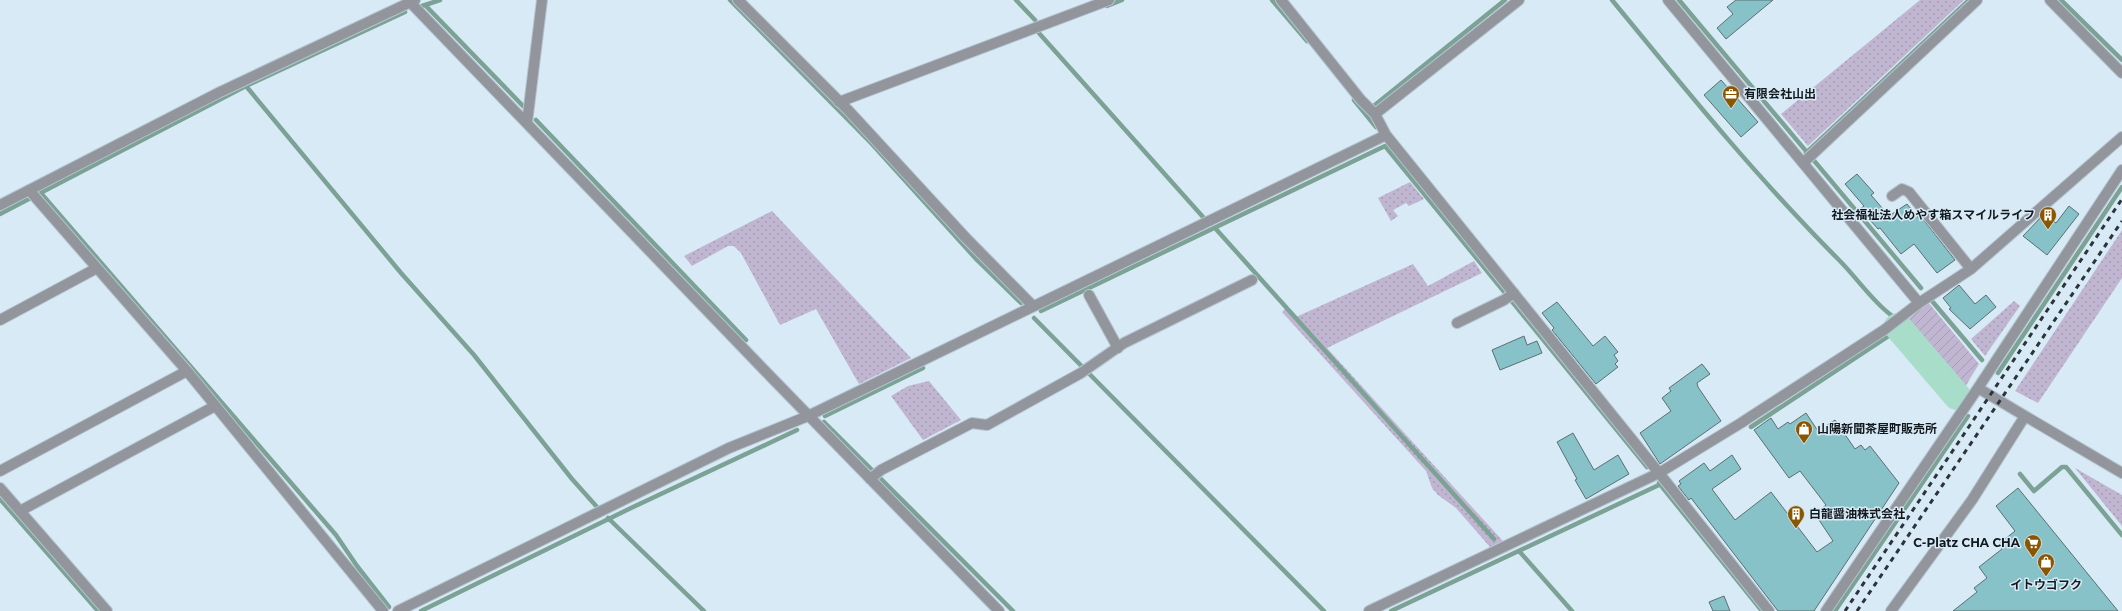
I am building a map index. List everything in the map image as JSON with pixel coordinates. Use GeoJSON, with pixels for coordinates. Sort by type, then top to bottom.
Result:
{"type":"FeatureCollection","features":[{"type":"Feature","properties":{"kind":"street"},"geometry":{"type":"LineString","coordinates":[[527,123],[542,0]]}},
{"type":"Feature","properties":{"kind":"street"},"geometry":{"type":"LineString","coordinates":[[738,0],[840,102],[1033,306]]}},
{"type":"Feature","properties":{"kind":"street"},"geometry":{"type":"LineString","coordinates":[[840,102],[1109,0]]}},
{"type":"Feature","properties":{"kind":"street"},"geometry":{"type":"LineString","coordinates":[[1281,0],[1366,105],[1375,113],[1386,135],[1509,296],[1659,473],[1769,611]]}},
{"type":"Feature","properties":{"kind":"street"},"geometry":{"type":"LineString","coordinates":[[1375,113],[1518,0]]}},
{"type":"Feature","properties":{"kind":"street"},"geometry":{"type":"LineString","coordinates":[[1668,0],[1807,159],[1919,303]]}},
{"type":"Feature","properties":{"kind":"street"},"geometry":{"type":"LineString","coordinates":[[1807,159],[1977,0]]}},
{"type":"Feature","properties":{"kind":"street"},"geometry":{"type":"LineString","coordinates":[[2050,0],[2122,73]]}},
{"type":"Feature","properties":{"kind":"street"},"geometry":{"type":"LineString","coordinates":[[0,205],[32,194],[218,93],[411,1],[808,416],[875,475],[999,611]]}},
{"type":"Feature","properties":{"kind":"street"},"geometry":{"type":"LineString","coordinates":[[398,611],[729,448],[808,416],[1386,135]]}},
{"type":"Feature","properties":{"kind":"street"},"geometry":{"type":"LineString","coordinates":[[1369,611],[1659,473],[1741,423],[1884,330],[1919,303],[1971,269],[2122,137]]}},
{"type":"Feature","properties":{"kind":"street"},"geometry":{"type":"LineString","coordinates":[[1826,611],[1978,388],[2122,170]]}},
{"type":"Feature","properties":{"kind":"street"},"geometry":{"type":"LineString","coordinates":[[1892,196],[1902,190],[1909,192],[1971,269]]}},
{"type":"Feature","properties":{"kind":"street"},"geometry":{"type":"LineString","coordinates":[[32,194],[187,371],[383,611]]}},
{"type":"Feature","properties":{"kind":"street"},"geometry":{"type":"LineString","coordinates":[[0,320],[97,268]]}},
{"type":"Feature","properties":{"kind":"street"},"geometry":{"type":"LineString","coordinates":[[875,475],[972,423],[987,425],[1082,373],[1118,348],[1252,280]]}},
{"type":"Feature","properties":{"kind":"street"},"geometry":{"type":"LineString","coordinates":[[1089,295],[1118,348]]}},
{"type":"Feature","properties":{"kind":"street"},"geometry":{"type":"LineString","coordinates":[[1457,323],[1509,296]]}},
{"type":"Feature","properties":{"kind":"street"},"geometry":{"type":"LineString","coordinates":[[0,471],[187,371]]}},
{"type":"Feature","properties":{"kind":"street"},"geometry":{"type":"LineString","coordinates":[[1978,388],[2122,473]]}},
{"type":"Feature","properties":{"kind":"street"},"geometry":{"type":"LineString","coordinates":[[20,511],[215,406]]}},
{"type":"Feature","properties":{"kind":"street"},"geometry":{"type":"LineString","coordinates":[[1891,611],[1972,500],[2025,416]]}},
{"type":"Feature","properties":{"kind":"street"},"geometry":{"type":"LineString","coordinates":[[1,494],[20,511],[107,611]]}},
{"type":"Feature","properties":{"kind":"shaded area"},"geometry":{"type":"Polygon","coordinates":[[[1920,0],[1964,0],[1808,146],[1781,114],[1920,0]]]}},
{"type":"Feature","properties":{"kind":"shaded area"},"geometry":{"type":"Polygon","coordinates":[[[1410,182],[1424,199],[1409,206],[1406,203],[1393,210],[1398,216],[1391,221],[1378,198],[1410,182]]]}},
{"type":"Feature","properties":{"kind":"shaded area"},"geometry":{"type":"Polygon","coordinates":[[[772,211],[911,358],[859,384],[816,309],[780,325],[741,253],[734,246],[728,246],[692,266],[684,256],[772,211]]]}},
{"type":"Feature","properties":{"kind":"shaded area"},"geometry":{"type":"Polygon","coordinates":[[[2122,230],[2122,278],[2038,403],[2015,391],[2122,230]]]}},
{"type":"Feature","properties":{"kind":"shaded area"},"geometry":{"type":"Polygon","coordinates":[[[1474,261],[1482,273],[1327,348],[1503,541],[1490,547],[1456,508],[1438,495],[1432,488],[1426,471],[1282,312],[1287,307],[1296,317],[1413,264],[1428,286],[1474,261]]]}},
{"type":"Feature","properties":{"kind":"shaded area"},"geometry":{"type":"Polygon","coordinates":[[[2014,301],[2020,306],[1985,356],[1971,339],[2014,301]]]}},
{"type":"Feature","properties":{"kind":"shaded area"},"geometry":{"type":"Polygon","coordinates":[[[1928,302],[1979,364],[1962,392],[1904,323],[1928,302]]]}},
{"type":"Feature","properties":{"kind":"shaded area"},"geometry":{"type":"Polygon","coordinates":[[[929,381],[961,420],[923,440],[891,396],[908,386],[929,381]]]}},
{"type":"Feature","properties":{"kind":"shaded area"},"geometry":{"type":"Polygon","coordinates":[[[2075,468],[2122,495],[2122,526],[2075,468]]]}},
{"type":"Feature","properties":{"kind":"building"},"geometry":{"type":"Polygon","coordinates":[[[1736,0],[1773,0],[1726,39],[1717,28],[1733,14],[1727,7],[1736,0]]]}},
{"type":"Feature","properties":{"kind":"building","name":"有限会社山出"},"geometry":{"type":"Polygon","coordinates":[[[1721,80],[1758,122],[1741,137],[1704,95],[1721,80]]]}},
{"type":"Feature","properties":{"kind":"building"},"geometry":{"type":"Polygon","coordinates":[[[1857,174],[1874,193],[1871,195],[1889,216],[1907,204],[1921,221],[1923,219],[1955,260],[1937,273],[1914,244],[1901,254],[1880,228],[1878,229],[1860,209],[1864,206],[1845,184],[1857,174]]]}},
{"type":"Feature","properties":{"kind":"building","name":"社会福祉法人めやす箱スマイルライフ"},"geometry":{"type":"Polygon","coordinates":[[[2069,206],[2079,214],[2047,255],[2023,236],[2044,214],[2056,223],[2069,206]]]}},
{"type":"Feature","properties":{"kind":"building"},"geometry":{"type":"Polygon","coordinates":[[[1959,285],[1975,304],[1986,295],[1996,307],[1970,329],[1949,309],[1951,308],[1943,298],[1959,285]]]}},
{"type":"Feature","properties":{"kind":"building"},"geometry":{"type":"Polygon","coordinates":[[[1557,302],[1593,346],[1605,336],[1618,352],[1614,355],[1618,361],[1615,364],[1618,367],[1596,384],[1552,330],[1554,328],[1542,313],[1557,302]]]}},
{"type":"Feature","properties":{"kind":"building"},"geometry":{"type":"Polygon","coordinates":[[[1524,336],[1527,345],[1537,341],[1542,353],[1500,370],[1492,350],[1524,336]]]}},
{"type":"Feature","properties":{"kind":"building"},"geometry":{"type":"Polygon","coordinates":[[[1702,364],[1710,374],[1697,383],[1698,387],[1721,421],[1660,464],[1640,433],[1671,411],[1662,398],[1671,391],[1669,388],[1702,364]]]}},
{"type":"Feature","properties":{"kind":"building","name":"白龍醤油株式会社"},"geometry":{"type":"Polygon","coordinates":[[[1806,413],[1818,431],[1835,420],[1855,449],[1861,445],[1865,450],[1870,446],[1899,483],[1814,611],[1778,611],[1691,498],[1689,500],[1678,486],[1681,484],[1679,481],[1704,463],[1710,471],[1732,455],[1741,469],[1712,489],[1735,520],[1771,492],[1817,552],[1833,541],[1815,514],[1826,505],[1800,471],[1789,478],[1754,430],[1771,418],[1778,429],[1788,422],[1790,424],[1806,413]]]}},
{"type":"Feature","properties":{"kind":"building"},"geometry":{"type":"Polygon","coordinates":[[[1573,433],[1594,470],[1618,455],[1629,474],[1586,499],[1557,442],[1573,433]]]}},
{"type":"Feature","properties":{"kind":"building","name":"C-Platz CHA CHA"},"geometry":{"type":"Polygon","coordinates":[[[2018,488],[2118,611],[1953,611],[1977,592],[1974,588],[1987,578],[1979,567],[2002,549],[1999,544],[2015,531],[1996,506],[2018,488]]]}},
{"type":"Feature","properties":{"kind":"building"},"geometry":{"type":"Polygon","coordinates":[[[1724,596],[1730,611],[1713,611],[1709,602],[1724,596]]]}},
{"type":"Feature","properties":{"kind":"waterway"},"geometry":{"type":"LineString","coordinates":[[422,6],[440,0]]}},
{"type":"Feature","properties":{"kind":"waterway"},"geometry":{"type":"LineString","coordinates":[[730,0],[871,143],[977,260],[1021,303]]}},
{"type":"Feature","properties":{"kind":"waterway"},"geometry":{"type":"LineString","coordinates":[[1016,0],[1035,20]]}},
{"type":"Feature","properties":{"kind":"waterway"},"geometry":{"type":"LineString","coordinates":[[1107,6],[1122,0]]}},
{"type":"Feature","properties":{"kind":"waterway"},"geometry":{"type":"LineString","coordinates":[[1272,0],[1307,41]]}},
{"type":"Feature","properties":{"kind":"waterway"},"geometry":{"type":"LineString","coordinates":[[1365,113],[1505,0]]}},
{"type":"Feature","properties":{"kind":"waterway"},"geometry":{"type":"LineString","coordinates":[[1612,0],[1751,166],[1846,267],[1871,296],[1891,315]]}},
{"type":"Feature","properties":{"kind":"waterway"},"geometry":{"type":"LineString","coordinates":[[1679,0],[1921,288]]}},
{"type":"Feature","properties":{"kind":"waterway"},"geometry":{"type":"LineString","coordinates":[[1806,153],[1969,0]]}},
{"type":"Feature","properties":{"kind":"waterway"},"geometry":{"type":"LineString","coordinates":[[2061,0],[2122,60]]}},
{"type":"Feature","properties":{"kind":"waterway"},"geometry":{"type":"LineString","coordinates":[[426,6],[523,106]]}},
{"type":"Feature","properties":{"kind":"waterway"},"geometry":{"type":"LineString","coordinates":[[0,214],[246,86],[405,12]]}},
{"type":"Feature","properties":{"kind":"waterway"},"geometry":{"type":"LineString","coordinates":[[1038,32],[1203,217]]}},
{"type":"Feature","properties":{"kind":"waterway"},"geometry":{"type":"LineString","coordinates":[[246,86],[401,273],[474,355],[572,479],[597,507]]}},
{"type":"Feature","properties":{"kind":"waterway"},"geometry":{"type":"LineString","coordinates":[[1354,100],[1376,127]]}},
{"type":"Feature","properties":{"kind":"waterway"},"geometry":{"type":"LineString","coordinates":[[536,120],[746,340]]}},
{"type":"Feature","properties":{"kind":"waterway"},"geometry":{"type":"LineString","coordinates":[[1041,311],[1385,146],[1647,467]]}},
{"type":"Feature","properties":{"kind":"waterway"},"geometry":{"type":"LineString","coordinates":[[1998,373],[2122,187]]}},
{"type":"Feature","properties":{"kind":"waterway"},"geometry":{"type":"LineString","coordinates":[[40,192],[336,535],[357,566],[389,607]]}},
{"type":"Feature","properties":{"kind":"waterway"},"geometry":{"type":"LineString","coordinates":[[1215,228],[1494,539]]}},
{"type":"Feature","properties":{"kind":"waterway"},"geometry":{"type":"LineString","coordinates":[[1932,301],[1982,360]]}},
{"type":"Feature","properties":{"kind":"waterway"},"geometry":{"type":"LineString","coordinates":[[1034,318],[1324,611]]}},
{"type":"Feature","properties":{"kind":"waterway"},"geometry":{"type":"LineString","coordinates":[[1898,327],[1957,396]]}},
{"type":"Feature","properties":{"kind":"waterway"},"geometry":{"type":"LineString","coordinates":[[1751,427],[1899,329]]}},
{"type":"Feature","properties":{"kind":"waterway"},"geometry":{"type":"LineString","coordinates":[[825,416],[923,368]]}},
{"type":"Feature","properties":{"kind":"waterway"},"geometry":{"type":"LineString","coordinates":[[1835,611],[1968,416]]}},
{"type":"Feature","properties":{"kind":"waterway"},"geometry":{"type":"LineString","coordinates":[[824,422],[1013,611]]}},
{"type":"Feature","properties":{"kind":"waterway"},"geometry":{"type":"LineString","coordinates":[[421,611],[631,508],[797,430]]}},
{"type":"Feature","properties":{"kind":"waterway"},"geometry":{"type":"LineString","coordinates":[[2020,474],[2034,491],[2062,467],[2066,467],[2122,535]]}},
{"type":"Feature","properties":{"kind":"waterway"},"geometry":{"type":"LineString","coordinates":[[1659,483],[1762,611]]}},
{"type":"Feature","properties":{"kind":"waterway"},"geometry":{"type":"LineString","coordinates":[[1391,611],[1661,484]]}},
{"type":"Feature","properties":{"kind":"waterway"},"geometry":{"type":"LineString","coordinates":[[0,499],[98,611]]}},
{"type":"Feature","properties":{"kind":"waterway"},"geometry":{"type":"LineString","coordinates":[[608,518],[704,611]]}},
{"type":"Feature","properties":{"kind":"waterway"},"geometry":{"type":"LineString","coordinates":[[1519,551],[1572,611]]}},
{"type":"Feature","properties":{"kind":"railway"},"geometry":{"type":"LineString","coordinates":[[1845,611],[2122,199]]}},
{"type":"Feature","properties":{"kind":"railway"},"geometry":{"type":"LineString","coordinates":[[1857,611],[2122,221]]}},
{"type":"Feature","properties":{"kind":"place","name":"有限会社山出"},"geometry":{"type":"Point","coordinates":[1731,109]}},
{"type":"Feature","properties":{"kind":"place","name":"社会福祉法人めやす箱スマイルライフ"},"geometry":{"type":"Point","coordinates":[2048,230]}},
{"type":"Feature","properties":{"kind":"place","name":"山陽新聞茶屋町販売所"},"geometry":{"type":"Point","coordinates":[1804,444]}},
{"type":"Feature","properties":{"kind":"place","name":"白龍醤油株式会社"},"geometry":{"type":"Point","coordinates":[1796,529]}},
{"type":"Feature","properties":{"kind":"place","name":"C-Platz CHA CHA"},"geometry":{"type":"Point","coordinates":[2033,558]}},
{"type":"Feature","properties":{"kind":"place","name":"イトウゴフク"},"geometry":{"type":"Point","coordinates":[2046,577]}}]}
